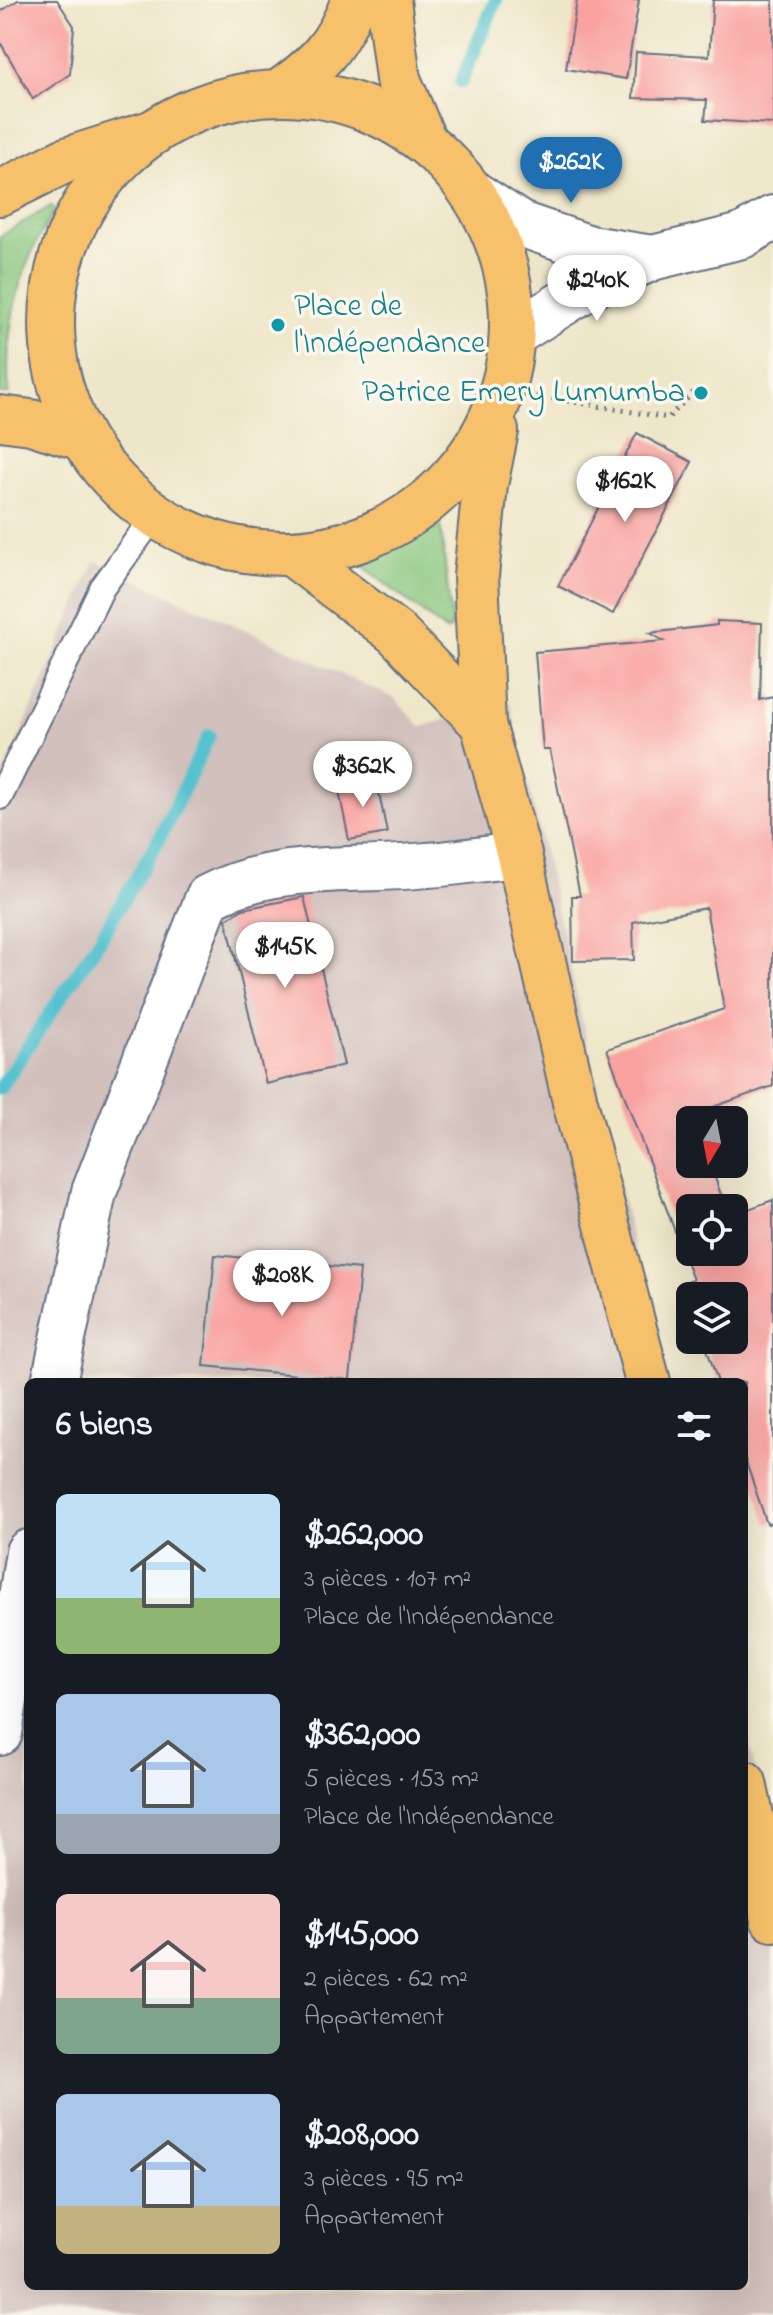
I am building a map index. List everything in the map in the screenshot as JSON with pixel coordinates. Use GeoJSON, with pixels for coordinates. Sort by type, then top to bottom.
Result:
{"type":"FeatureCollection","features":[{"type":"Feature","properties":{"kind":"main road"},"geometry":{"type":"LineString","coordinates":[[278,93],[316,66],[347,17],[354,0]]}},
{"type":"Feature","properties":{"kind":"main road"},"geometry":{"type":"LineString","coordinates":[[388,0],[398,79],[424,141]]}},
{"type":"Feature","properties":{"kind":"main road"},"geometry":{"type":"LineString","coordinates":[[0,193],[66,160],[154,132],[213,103],[278,93],[316,96],[355,105],[391,120],[424,141],[451,166],[473,193],[491,224],[509,277],[514,334],[485,485],[476,576],[483,724],[519,855],[575,1102],[647,1378]]}},
{"type":"Feature","properties":{"kind":"main road"},"geometry":{"type":"LineString","coordinates":[[154,132],[102,178],[72,227],[57,270],[51,338],[63,395],[82,438],[110,476],[155,515],[220,545],[255,552],[291,553],[329,549],[367,537],[402,520],[434,498],[461,470],[483,438],[505,390]]}},
{"type":"Feature","properties":{"kind":"main road"},"geometry":{"type":"LineString","coordinates":[[0,418],[31,422],[82,438]]}},
{"type":"Feature","properties":{"kind":"main road"},"geometry":{"type":"LineString","coordinates":[[291,553],[396,633],[483,724]]}},
{"type":"Feature","properties":{"kind":"main road"},"geometry":{"type":"LineString","coordinates":[[748,1802],[773,1919]]}},
{"type":"Feature","properties":{"kind":"street"},"geometry":{"type":"LineString","coordinates":[[473,193],[520,224],[590,248],[652,258]]}},
{"type":"Feature","properties":{"kind":"street"},"geometry":{"type":"LineString","coordinates":[[514,334],[592,285],[652,258],[742,236],[773,218]]}},
{"type":"Feature","properties":{"kind":"street"},"geometry":{"type":"LineString","coordinates":[[55,1378],[94,1192],[208,897],[229,886],[295,870],[426,866],[519,855]]}},
{"type":"Feature","properties":{"kind":"street"},"geometry":{"type":"LineString","coordinates":[[0,1733],[24,1578]]}},
{"type":"Feature","properties":{"kind":"lane"},"geometry":{"type":"LineString","coordinates":[[0,797],[102,588],[155,515]]}},
{"type":"Feature","properties":{"kind":"path"},"geometry":{"type":"LineString","coordinates":[[505,390],[668,418],[694,392]]}},
{"type":"Feature","properties":{"kind":"shaded area"},"geometry":{"type":"Polygon","coordinates":[[[95,561],[394,698],[421,727],[510,701],[663,1378],[24,1378],[24,2290],[748,2290],[748,1737],[773,1857],[773,2315],[0,2315],[0,782],[95,561]]]}},
{"type":"Feature","properties":{"kind":"green space"},"geometry":{"type":"Polygon","coordinates":[[[51,206],[56,210],[32,252],[16,298],[9,346],[9,394],[0,394],[0,236],[51,206]]]}},
{"type":"Feature","properties":{"kind":"green space"},"geometry":{"type":"Polygon","coordinates":[[[440,519],[452,628],[446,631],[360,564],[440,519]]]}},
{"type":"Feature","properties":{"kind":"building"},"geometry":{"type":"Polygon","coordinates":[[[18,0],[57,0],[74,26],[70,74],[33,99],[0,42],[0,12],[18,0]]]}},
{"type":"Feature","properties":{"kind":"building"},"geometry":{"type":"Polygon","coordinates":[[[577,0],[639,0],[626,79],[566,69],[577,0]]]}},
{"type":"Feature","properties":{"kind":"building"},"geometry":{"type":"Polygon","coordinates":[[[713,0],[773,0],[773,124],[705,120],[707,100],[633,98],[636,52],[709,56],[713,0]]]}},
{"type":"Feature","properties":{"kind":"building"},"geometry":{"type":"Polygon","coordinates":[[[637,433],[692,462],[613,614],[558,586],[637,433]]]}},
{"type":"Feature","properties":{"kind":"building"},"geometry":{"type":"Polygon","coordinates":[[[717,621],[762,623],[760,700],[773,697],[773,1086],[716,1106],[676,1106],[676,1178],[715,1178],[721,1194],[676,1194],[676,1234],[607,1049],[724,1009],[706,908],[633,922],[634,960],[573,961],[572,896],[580,896],[550,750],[543,750],[535,652],[664,641],[650,633],[717,625],[717,621]]]}},
{"type":"Feature","properties":{"kind":"building"},"geometry":{"type":"Polygon","coordinates":[[[376,778],[387,833],[349,840],[338,786],[376,778]]]}},
{"type":"Feature","properties":{"kind":"building"},"geometry":{"type":"Polygon","coordinates":[[[304,897],[344,1065],[266,1084],[226,919],[243,909],[304,897]]]}},
{"type":"Feature","properties":{"kind":"building"},"geometry":{"type":"Polygon","coordinates":[[[773,1200],[773,1523],[767,1524],[748,1468],[748,1378],[717,1378],[709,1354],[748,1354],[748,1282],[687,1282],[693,1280],[688,1266],[748,1266],[748,1209],[773,1200]]]}},
{"type":"Feature","properties":{"kind":"building"},"geometry":{"type":"Polygon","coordinates":[[[215,1255],[360,1269],[350,1378],[204,1366],[215,1255]]]}},
{"type":"Feature","properties":{"kind":"waterway"},"geometry":{"type":"LineString","coordinates":[[461,82],[496,0]]}},
{"type":"Feature","properties":{"kind":"waterway"},"geometry":{"type":"LineString","coordinates":[[0,1088],[99,941],[158,841],[209,736]]}},
{"type":"Feature","properties":{"kind":"place","name":"Place de l'Indépendance"},"geometry":{"type":"Point","coordinates":[278,325]}},
{"type":"Feature","properties":{"kind":"place","name":"Patrice Emery Lumumba"},"geometry":{"type":"Point","coordinates":[701,393]}}]}
